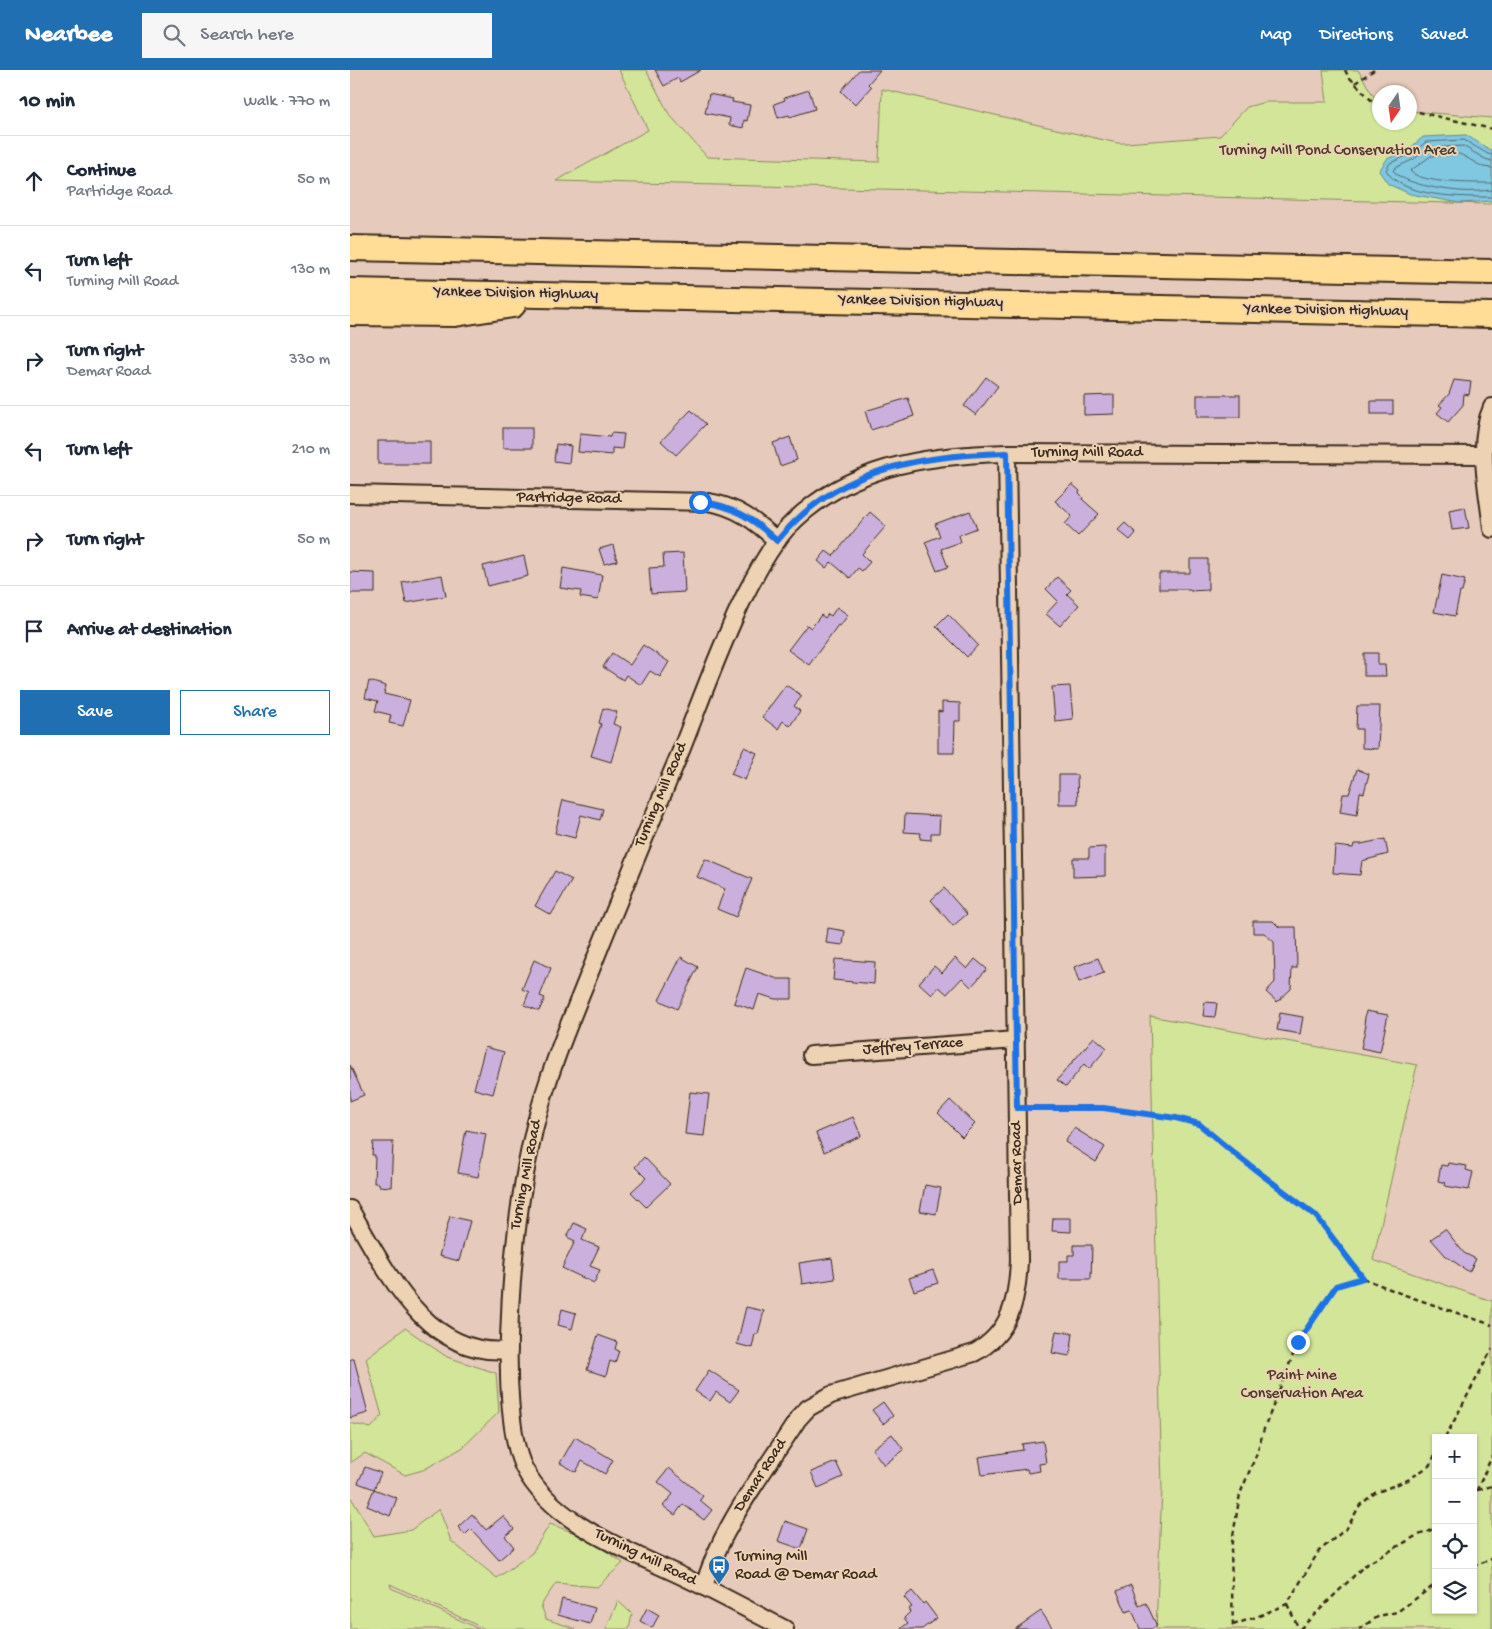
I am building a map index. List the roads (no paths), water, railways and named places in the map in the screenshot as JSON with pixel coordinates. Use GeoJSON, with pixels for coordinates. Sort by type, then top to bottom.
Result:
{"type":"FeatureCollection","features":[{"type":"Feature","properties":{"kind":"highway"},"geometry":{"type":"LineString","coordinates":[[350,248],[1492,272]]}},
{"type":"Feature","properties":{"kind":"highway","name":"Yankee Division Highway"},"geometry":{"type":"LineString","coordinates":[[350,291],[1492,315]]}},
{"type":"Feature","properties":{"kind":"highway"},"geometry":{"type":"LineString","coordinates":[[350,313],[455,314],[576,296]]}},
{"type":"Feature","properties":{"kind":"street"},"geometry":{"type":"LineString","coordinates":[[1492,406],[1484,429],[1484,455],[1492,529]]}},
{"type":"Feature","properties":{"kind":"street","name":"Turning Mill Road"},"geometry":{"type":"LineString","coordinates":[[785,1629],[704,1587],[588,1531],[557,1509],[536,1488],[522,1464],[516,1442],[512,1410],[509,1350],[514,1245],[534,1130],[547,1085],[568,1025],[730,626],[768,552],[786,530],[808,510],[840,487],[862,476],[899,464],[934,457],[1007,453],[1484,455]]}},
{"type":"Feature","properties":{"kind":"street","name":"Demar Road"},"geometry":{"type":"LineString","coordinates":[[704,1587],[725,1532],[798,1419],[808,1408],[832,1394],[974,1353],[991,1341],[1008,1321],[1016,1295],[1019,1261],[1007,453]]}},
{"type":"Feature","properties":{"kind":"street","name":"Partridge Road"},"geometry":{"type":"LineString","coordinates":[[350,494],[708,502],[741,513],[761,526],[777,541]]}},
{"type":"Feature","properties":{"kind":"street","name":"Jeffrey Terrace"},"geometry":{"type":"LineString","coordinates":[[811,1055],[1016,1040]]}},
{"type":"Feature","properties":{"kind":"street"},"geometry":{"type":"LineString","coordinates":[[350,1209],[385,1270],[410,1304],[432,1326],[448,1337],[466,1345],[496,1352],[509,1350]]}},
{"type":"Feature","properties":{"kind":"water"},"geometry":{"type":"Polygon","coordinates":[[[1466,135],[1492,151],[1492,201],[1460,203],[1410,194],[1388,184],[1379,171],[1387,159],[1408,150],[1423,137],[1466,135]]]}},
{"type":"Feature","properties":{"kind":"place","name":"Turning Mill Road @ Demar Road"},"geometry":{"type":"Point","coordinates":[719,1585]}},
{"type":"Feature","properties":{"kind":"park label","name":"Turning Mill Pond Conservation Area"},"geometry":{"type":"Point","coordinates":[1338,151]}},
{"type":"Feature","properties":{"kind":"park label","name":"Paint Mine Conservation Area"},"geometry":{"type":"Point","coordinates":[1302,1385]}}]}
